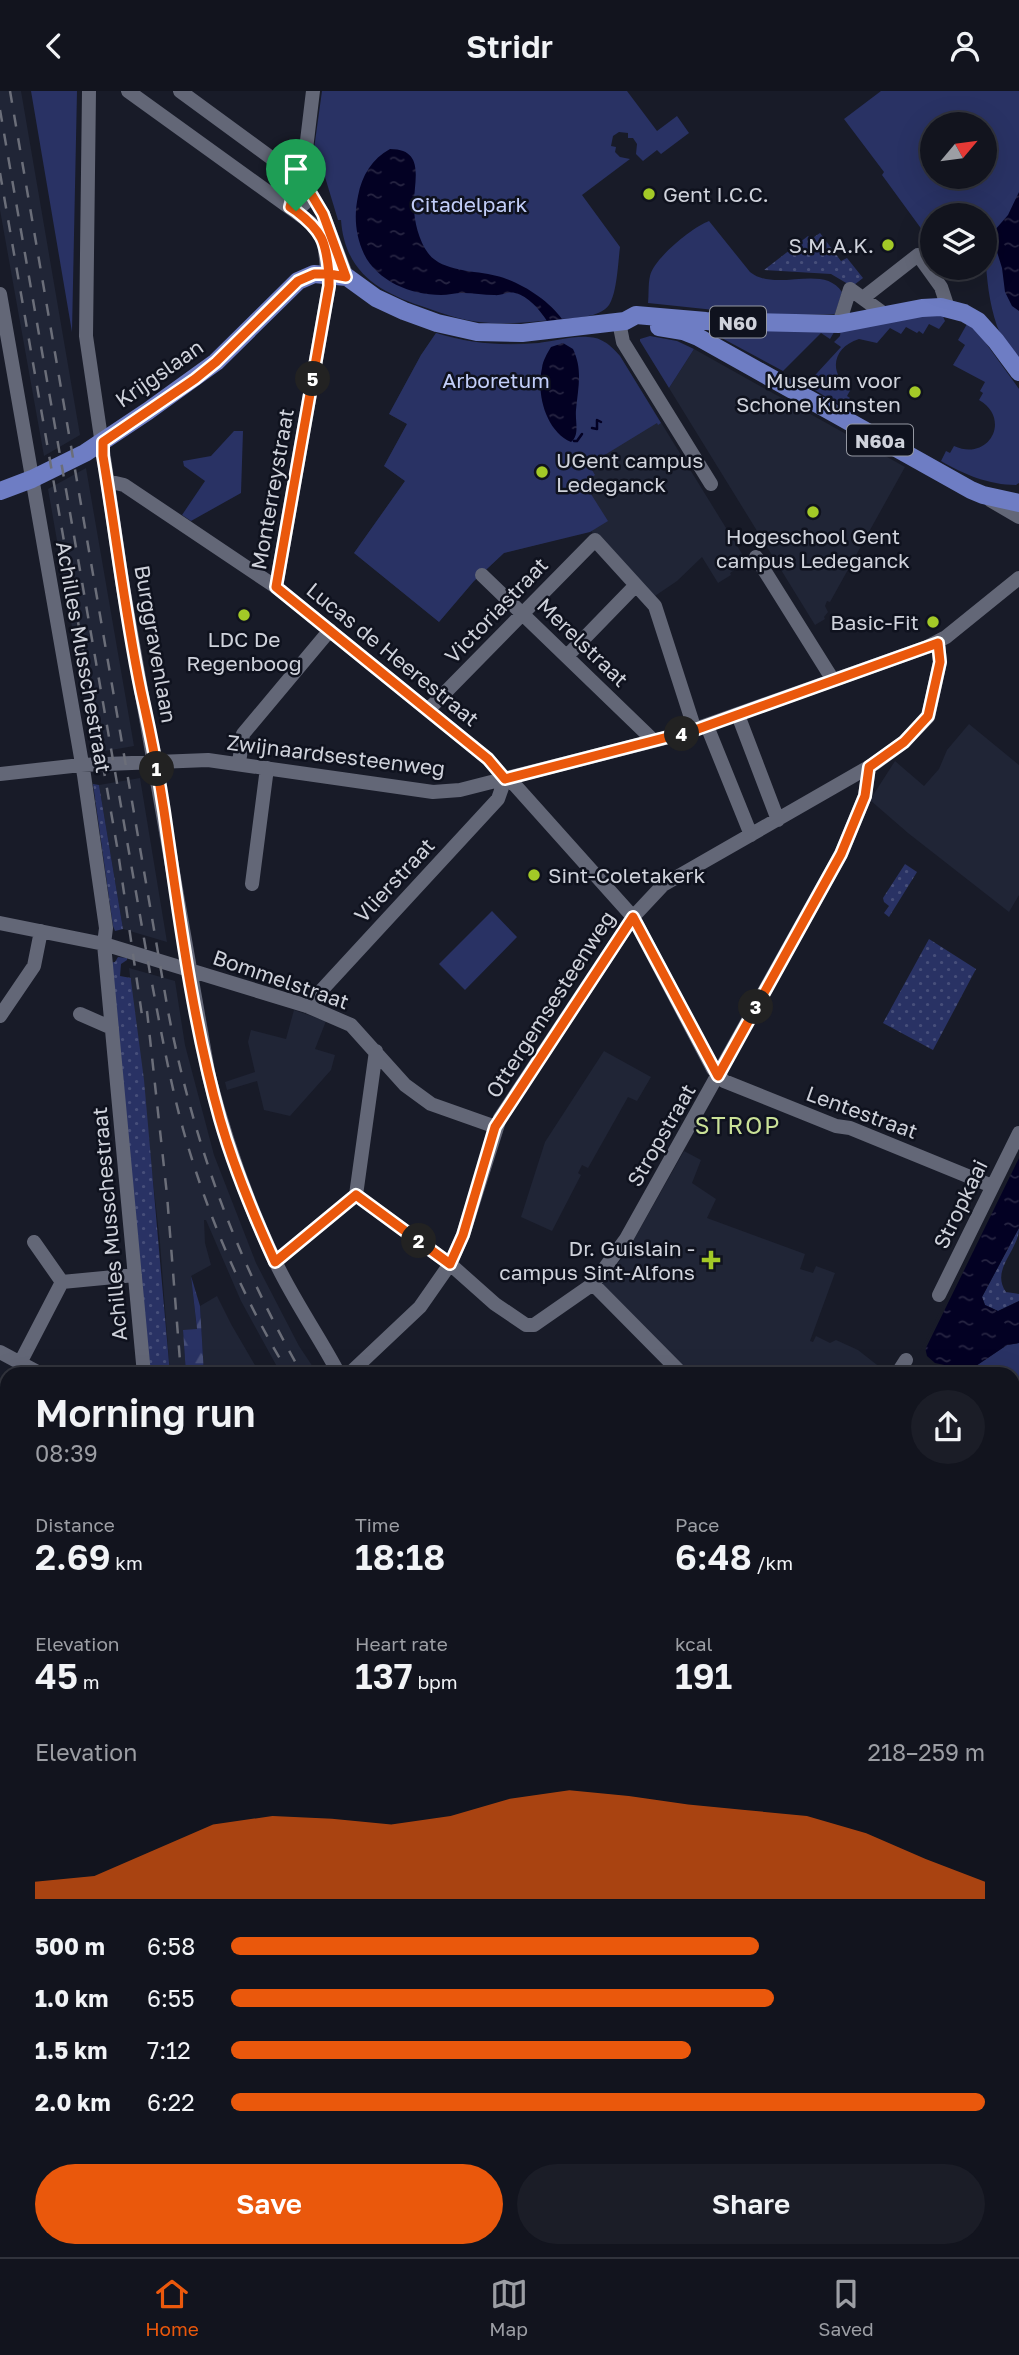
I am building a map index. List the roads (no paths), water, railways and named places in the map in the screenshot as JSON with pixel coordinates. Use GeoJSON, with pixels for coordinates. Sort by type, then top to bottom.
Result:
{"type":"FeatureCollection","features":[{"type":"Feature","properties":{"kind":"main road","name":"Krijgslaan"},"geometry":{"type":"LineString","coordinates":[[0,491],[32,479],[103,442],[195,379],[216,362],[298,281],[314,274],[338,275]]}},
{"type":"Feature","properties":{"kind":"main road","name":"N60"},"geometry":{"type":"LineString","coordinates":[[338,275],[404,311],[477,332],[522,334],[627,319],[839,324],[932,307],[948,308]]}},
{"type":"Feature","properties":{"kind":"main road"},"geometry":{"type":"LineString","coordinates":[[948,308],[971,317],[985,327],[1019,372]]}},
{"type":"Feature","properties":{"kind":"main road","name":"N60a"},"geometry":{"type":"LineString","coordinates":[[627,319],[634,325],[682,331],[698,337],[948,479],[991,498],[1019,503]]}},
{"type":"Feature","properties":{"kind":"main road"},"geometry":{"type":"LineString","coordinates":[[991,498],[1019,491]]}},
{"type":"Feature","properties":{"kind":"street"},"geometry":{"type":"LineString","coordinates":[[128,91],[311,223],[321,235],[338,275]]}},
{"type":"Feature","properties":{"kind":"street"},"geometry":{"type":"LineString","coordinates":[[180,91],[304,182],[323,214],[338,275]]}},
{"type":"Feature","properties":{"kind":"street"},"geometry":{"type":"LineString","coordinates":[[293,209],[306,202],[309,196],[304,182],[303,165],[313,91]]}},
{"type":"Feature","properties":{"kind":"street","name":"Burggravenlaan"},"geometry":{"type":"LineString","coordinates":[[90,94],[86,336],[141,692],[156,761],[209,1077],[245,1192],[275,1262],[335,1367]]}},
{"type":"Feature","properties":{"kind":"street"},"geometry":{"type":"LineString","coordinates":[[863,298],[918,255],[941,287],[948,308]]}},
{"type":"Feature","properties":{"kind":"street","name":"Monterreystraat"},"geometry":{"type":"LineString","coordinates":[[276,587],[329,286],[338,275]]}},
{"type":"Feature","properties":{"kind":"street"},"geometry":{"type":"LineString","coordinates":[[839,324],[850,289],[887,316]]}},
{"type":"Feature","properties":{"kind":"street","name":"Achilles Musschestraat"},"geometry":{"type":"LineString","coordinates":[[0,294],[81,765],[106,928],[104,944],[143,1367]]}},
{"type":"Feature","properties":{"kind":"street"},"geometry":{"type":"LineString","coordinates":[[627,319],[623,342],[711,484]]}},
{"type":"Feature","properties":{"kind":"street","name":"Lucas de Heerestraat"},"geometry":{"type":"LineString","coordinates":[[107,481],[124,485],[276,587],[488,759],[505,779],[514,784],[633,917],[718,1076]]}},
{"type":"Feature","properties":{"kind":"street"},"geometry":{"type":"LineString","coordinates":[[991,498],[1019,517]]}},
{"type":"Feature","properties":{"kind":"street","name":"Victoriastraat"},"geometry":{"type":"LineString","coordinates":[[428,710],[594,540],[636,585]]}},
{"type":"Feature","properties":{"kind":"street"},"geometry":{"type":"LineString","coordinates":[[756,557],[833,680]]}},
{"type":"Feature","properties":{"kind":"street","name":"Merelstraat"},"geometry":{"type":"LineString","coordinates":[[482,575],[653,740]]}},
{"type":"Feature","properties":{"kind":"street","name":"Zwijnaardsesteenweg"},"geometry":{"type":"LineString","coordinates":[[0,774],[81,765],[208,760],[433,792],[460,790],[701,728],[938,643],[1019,578]]}},
{"type":"Feature","properties":{"kind":"street"},"geometry":{"type":"LineString","coordinates":[[568,656],[636,585],[655,606],[701,728],[751,835]]}},
{"type":"Feature","properties":{"kind":"street"},"geometry":{"type":"LineString","coordinates":[[239,763],[243,734],[330,630]]}},
{"type":"Feature","properties":{"kind":"street","name":"Ottergemsesteenweg"},"geometry":{"type":"LineString","coordinates":[[356,1367],[420,1307],[450,1264],[463,1235],[495,1127],[633,917],[663,885],[869,767],[904,742],[928,716],[940,662],[938,643]]}},
{"type":"Feature","properties":{"kind":"street"},"geometry":{"type":"LineString","coordinates":[[738,715],[778,820]]}},
{"type":"Feature","properties":{"kind":"street","name":"Stropstraat"},"geometry":{"type":"LineString","coordinates":[[450,1264],[495,1304],[528,1326],[534,1325],[593,1284],[626,1239],[841,854],[865,796],[869,767]]}},
{"type":"Feature","properties":{"kind":"street"},"geometry":{"type":"LineString","coordinates":[[252,884],[267,768]]}},
{"type":"Feature","properties":{"kind":"street","name":"Vlierstraat"},"geometry":{"type":"LineString","coordinates":[[307,1006],[498,799],[505,779]]}},
{"type":"Feature","properties":{"kind":"street","name":"Bommelstraat"},"geometry":{"type":"LineString","coordinates":[[0,923],[104,944],[307,1006],[351,1025],[405,1085],[431,1104],[495,1127]]}},
{"type":"Feature","properties":{"kind":"street"},"geometry":{"type":"LineString","coordinates":[[0,1016],[34,966],[41,930]]}},
{"type":"Feature","properties":{"kind":"street"},"geometry":{"type":"LineString","coordinates":[[80,1014],[112,1028]]}},
{"type":"Feature","properties":{"kind":"street"},"geometry":{"type":"LineString","coordinates":[[275,1262],[356,1195],[376,1051]]}},
{"type":"Feature","properties":{"kind":"street","name":"Lentestraat"},"geometry":{"type":"LineString","coordinates":[[718,1076],[748,1091],[836,1126],[850,1128],[992,1186]]}},
{"type":"Feature","properties":{"kind":"street","name":"Stropkaai"},"geometry":{"type":"LineString","coordinates":[[939,1295],[1019,1133]]}},
{"type":"Feature","properties":{"kind":"street"},"geometry":{"type":"LineString","coordinates":[[356,1195],[450,1264]]}},
{"type":"Feature","properties":{"kind":"street"},"geometry":{"type":"LineString","coordinates":[[34,1242],[62,1282]]}},
{"type":"Feature","properties":{"kind":"street"},"geometry":{"type":"LineString","coordinates":[[62,1282],[135,1275]]}},
{"type":"Feature","properties":{"kind":"street"},"geometry":{"type":"LineString","coordinates":[[20,1363],[62,1282]]}},
{"type":"Feature","properties":{"kind":"street"},"geometry":{"type":"LineString","coordinates":[[593,1284],[675,1367]]}},
{"type":"Feature","properties":{"kind":"street"},"geometry":{"type":"LineString","coordinates":[[0,1352],[28,1367]]}},
{"type":"Feature","properties":{"kind":"street"},"geometry":{"type":"LineString","coordinates":[[902,1367],[906,1360]]}},
{"type":"Feature","properties":{"kind":"water"},"geometry":{"type":"Polygon","coordinates":[[[390,149],[402,151],[414,161],[416,225],[425,248],[434,259],[450,267],[515,282],[542,298],[562,319],[547,321],[533,304],[515,293],[430,294],[396,285],[377,272],[361,247],[356,210],[365,175],[373,163],[390,149]]]}},
{"type":"Feature","properties":{"kind":"water"},"geometry":{"type":"Polygon","coordinates":[[[1019,192],[1019,311],[1012,306],[1005,292],[997,252],[997,228],[1008,215],[1019,192]]]}},
{"type":"Feature","properties":{"kind":"water"},"geometry":{"type":"Polygon","coordinates":[[[563,343],[573,349],[579,372],[576,432],[571,442],[562,437],[549,421],[540,389],[545,357],[551,347],[563,343]]]}},
{"type":"Feature","properties":{"kind":"water"},"geometry":{"type":"Polygon","coordinates":[[[1019,1158],[1019,1228],[982,1297],[985,1305],[998,1311],[1019,1301],[1019,1343],[1007,1345],[974,1367],[914,1367],[923,1354],[1019,1158]]]}},
{"type":"Feature","properties":{"kind":"waterway"},"geometry":{"type":"LineString","coordinates":[[592,428],[597,429],[597,420],[601,422]]}},
{"type":"Feature","properties":{"kind":"waterway"},"geometry":{"type":"LineString","coordinates":[[574,441],[582,434]]}},
{"type":"Feature","properties":{"kind":"railway"},"geometry":{"type":"LineString","coordinates":[[10,91],[178,1060],[204,1154],[237,1243],[298,1367]]}},
{"type":"Feature","properties":{"kind":"railway"},"geometry":{"type":"LineString","coordinates":[[0,110],[150,973],[173,1090],[203,1193],[215,1224],[256,1316],[285,1367]]}},
{"type":"Feature","properties":{"kind":"railway"},"geometry":{"type":"LineString","coordinates":[[0,173],[118,852],[143,1022]]}},
{"type":"Feature","properties":{"kind":"railway"},"geometry":{"type":"LineString","coordinates":[[147,1011],[167,1195],[180,1367]]}},
{"type":"Feature","properties":{"kind":"place","name":"Gent I.C.C."},"geometry":{"type":"Point","coordinates":[649,194]}},
{"type":"Feature","properties":{"kind":"place","name":"S.M.A.K."},"geometry":{"type":"Point","coordinates":[888,245]}},
{"type":"Feature","properties":{"kind":"place","name":"Museum voor Schone Kunsten"},"geometry":{"type":"Point","coordinates":[915,392]}},
{"type":"Feature","properties":{"kind":"place","name":"UGent campus Ledeganck"},"geometry":{"type":"Point","coordinates":[542,472]}},
{"type":"Feature","properties":{"kind":"place","name":"Hogeschool Gent campus Ledeganck"},"geometry":{"type":"Point","coordinates":[813,512]}},
{"type":"Feature","properties":{"kind":"place","name":"LDC De Regenboog"},"geometry":{"type":"Point","coordinates":[244,615]}},
{"type":"Feature","properties":{"kind":"place","name":"Basic-Fit"},"geometry":{"type":"Point","coordinates":[933,622]}},
{"type":"Feature","properties":{"kind":"place","name":"Sint-Coletakerk"},"geometry":{"type":"Point","coordinates":[534,875]}},
{"type":"Feature","properties":{"kind":"place","name":"Dr. Guislain - campus Sint-Alfons"},"geometry":{"type":"Point","coordinates":[711,1260]}},
{"type":"Feature","properties":{"kind":"district","name":"STROP"},"geometry":{"type":"Point","coordinates":[738,1125]}},
{"type":"Feature","properties":{"kind":"park label","name":"Citadelpark"},"geometry":{"type":"Point","coordinates":[469,204]}},
{"type":"Feature","properties":{"kind":"park label","name":"Arboretum"},"geometry":{"type":"Point","coordinates":[496,380]}}]}
